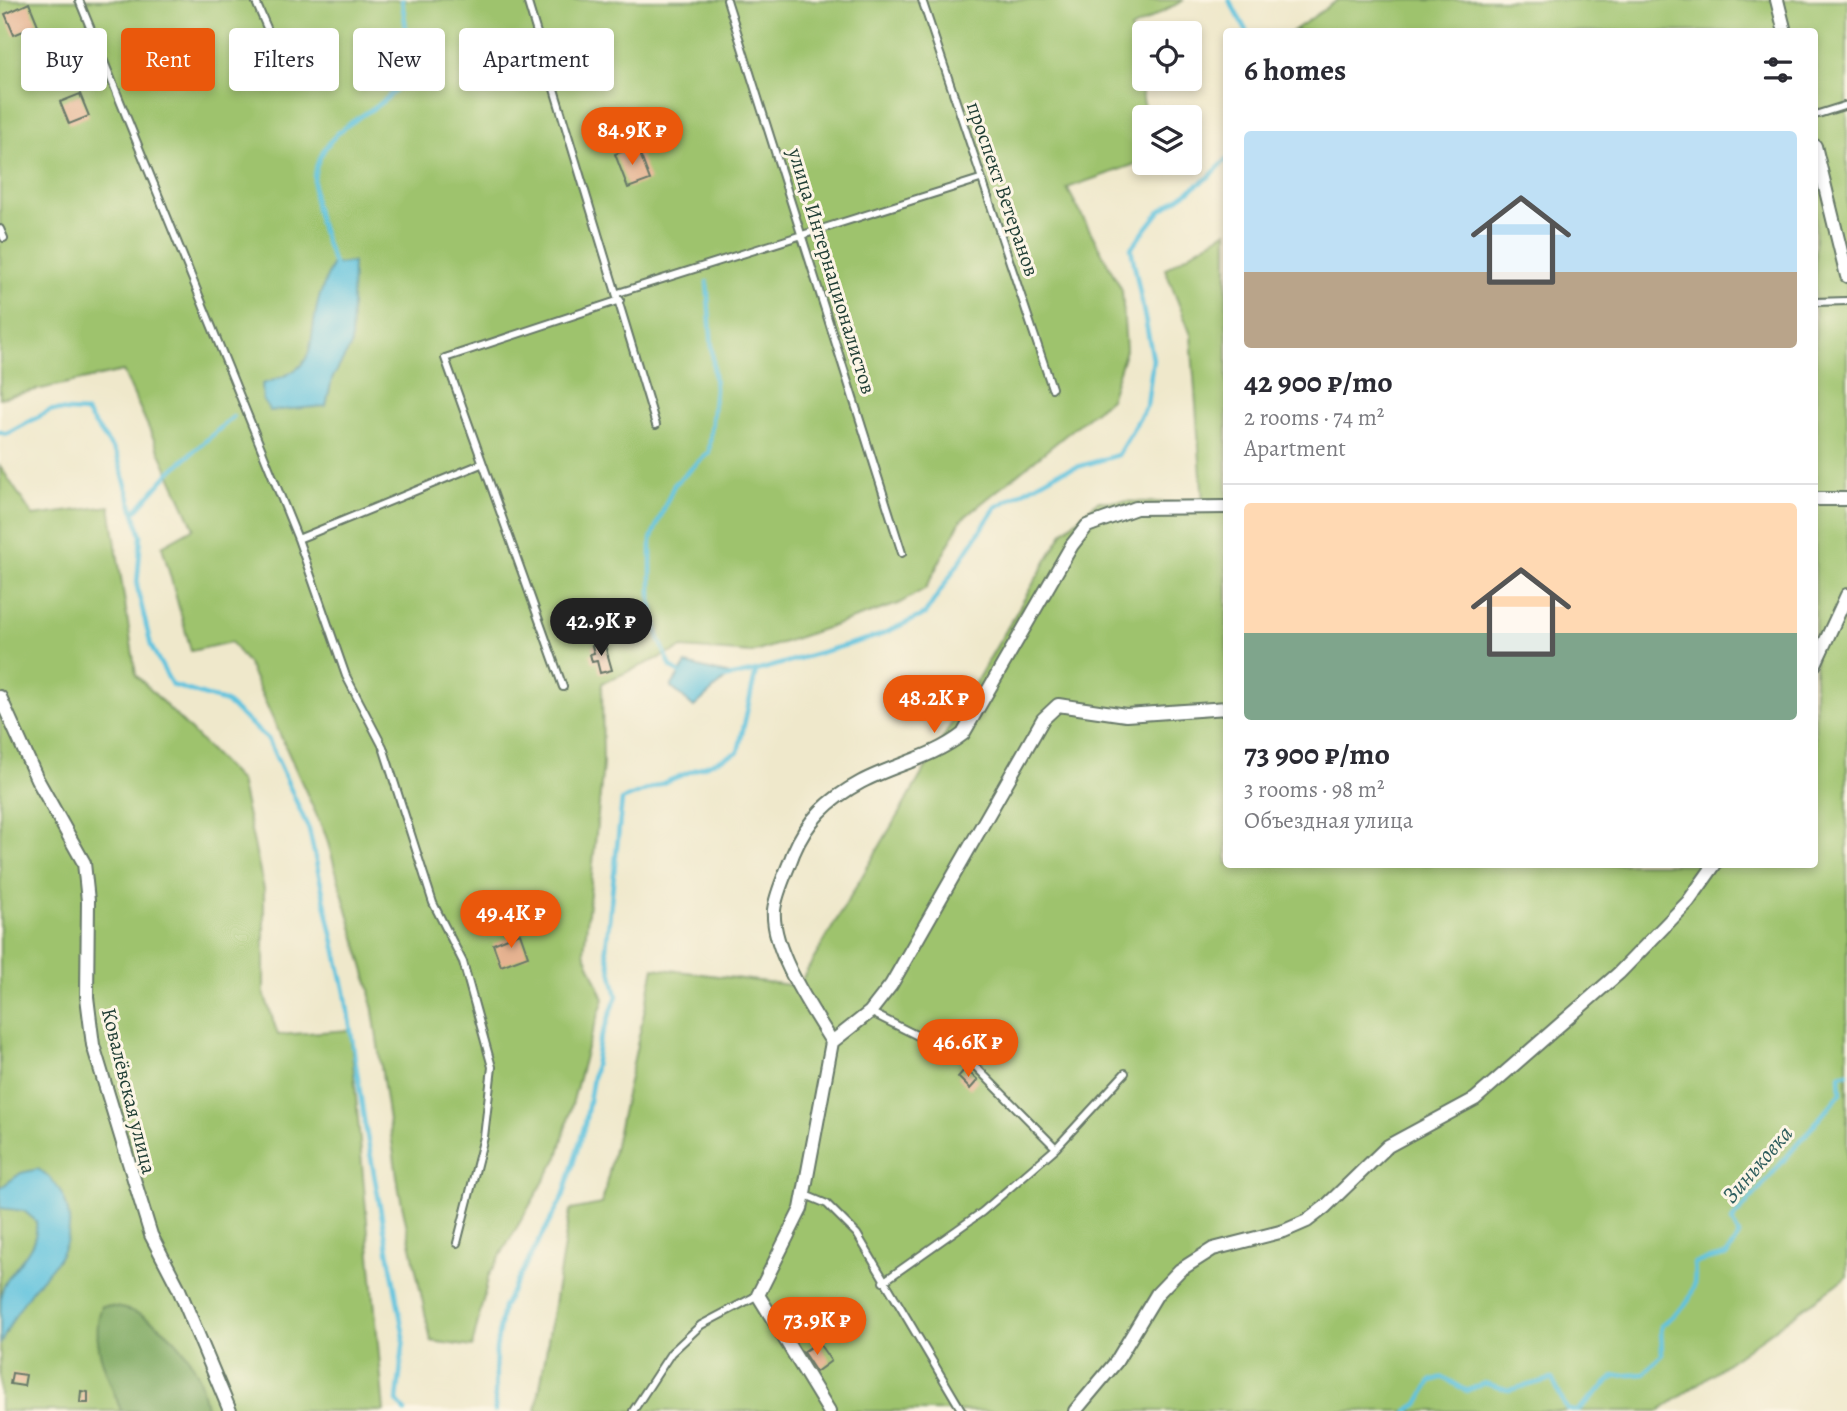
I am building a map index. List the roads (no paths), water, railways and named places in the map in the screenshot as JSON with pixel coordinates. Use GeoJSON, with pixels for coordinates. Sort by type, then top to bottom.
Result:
{"type":"FeatureCollection","features":[{"type":"Feature","properties":{"kind":"street"},"geometry":{"type":"LineString","coordinates":[[1777,0],[1784,28]]}},
{"type":"Feature","properties":{"kind":"street"},"geometry":{"type":"LineString","coordinates":[[1818,158],[1847,276]]}},
{"type":"Feature","properties":{"kind":"street"},"geometry":{"type":"LineString","coordinates":[[1818,499],[1847,499]]}},
{"type":"Feature","properties":{"kind":"street"},"geometry":{"type":"LineString","coordinates":[[832,1042],[803,994],[788,961],[778,936],[774,910],[802,834],[814,817],[833,799],[863,781],[944,748],[963,734],[1072,545],[1087,526],[1136,508],[1223,507]]}},
{"type":"Feature","properties":{"kind":"street"},"geometry":{"type":"LineString","coordinates":[[1818,658],[1847,595]]}},
{"type":"Feature","properties":{"kind":"street","name":"Ковалёвская улица"},"geometry":{"type":"LineString","coordinates":[[0,697],[37,779],[85,863],[88,901],[87,997],[93,1045],[150,1235],[174,1277],[230,1411]]}},
{"type":"Feature","properties":{"kind":"street"},"geometry":{"type":"LineString","coordinates":[[829,1411],[758,1295],[801,1209],[832,1042],[870,1012],[891,985],[1043,719],[1058,705],[1126,715],[1223,708]]}},
{"type":"Feature","properties":{"kind":"street"},"geometry":{"type":"LineString","coordinates":[[1075,1411],[1116,1363],[1157,1294],[1180,1270],[1213,1249],[1284,1231],[1307,1221],[1325,1208],[1388,1146],[1475,1099],[1619,973],[1688,902],[1711,868]]}},
{"type":"Feature","properties":{"kind":"lane"},"geometry":{"type":"LineString","coordinates":[[79,0],[298,539],[346,676],[383,747],[433,903],[463,962],[492,1066],[484,1137],[457,1243]]}},
{"type":"Feature","properties":{"kind":"lane"},"geometry":{"type":"LineString","coordinates":[[255,0],[267,28]]}},
{"type":"Feature","properties":{"kind":"lane"},"geometry":{"type":"LineString","coordinates":[[527,0],[656,425]]}},
{"type":"Feature","properties":{"kind":"lane","name":"улица Интернационалистов"},"geometry":{"type":"LineString","coordinates":[[727,0],[902,553]]}},
{"type":"Feature","properties":{"kind":"lane","name":"проспект Ветеранов"},"geometry":{"type":"LineString","coordinates":[[922,0],[1052,388]]}},
{"type":"Feature","properties":{"kind":"lane"},"geometry":{"type":"LineString","coordinates":[[1818,113],[1847,105]]}},
{"type":"Feature","properties":{"kind":"lane"},"geometry":{"type":"LineString","coordinates":[[563,687],[445,358],[619,296],[980,179]]}},
{"type":"Feature","properties":{"kind":"lane"},"geometry":{"type":"LineString","coordinates":[[0,229],[4,238]]}},
{"type":"Feature","properties":{"kind":"lane"},"geometry":{"type":"LineString","coordinates":[[1818,302],[1847,301]]}},
{"type":"Feature","properties":{"kind":"lane"},"geometry":{"type":"LineString","coordinates":[[298,539],[481,464]]}},
{"type":"Feature","properties":{"kind":"lane"},"geometry":{"type":"LineString","coordinates":[[870,1012],[972,1063],[1056,1148]]}},
{"type":"Feature","properties":{"kind":"lane"},"geometry":{"type":"LineString","coordinates":[[883,1282],[982,1212],[1056,1148],[1125,1073]]}},
{"type":"Feature","properties":{"kind":"lane"},"geometry":{"type":"LineString","coordinates":[[803,1194],[827,1205],[857,1234],[883,1282],[962,1411]]}},
{"type":"Feature","properties":{"kind":"lane"},"geometry":{"type":"LineString","coordinates":[[633,1411],[671,1353],[701,1325],[758,1295]]}},
{"type":"Feature","properties":{"kind":"water"},"geometry":{"type":"Polygon","coordinates":[[[353,262],[351,346],[332,379],[326,406],[270,411],[263,400],[262,384],[281,378],[302,364],[311,345],[319,297],[332,265],[353,262]]]}},
{"type":"Feature","properties":{"kind":"water"},"geometry":{"type":"Polygon","coordinates":[[[686,664],[730,675],[694,707],[671,687],[686,664]]]}},
{"type":"Feature","properties":{"kind":"water"},"geometry":{"type":"Polygon","coordinates":[[[38,1169],[49,1177],[63,1198],[68,1210],[68,1235],[58,1259],[26,1299],[0,1345],[1,1294],[10,1276],[29,1251],[36,1232],[36,1221],[24,1211],[0,1208],[0,1188],[21,1173],[38,1169]]]}},
{"type":"Feature","properties":{"kind":"waterway"},"geometry":{"type":"LineString","coordinates":[[336,269],[315,206],[316,168],[323,150],[337,134],[385,100],[405,75],[408,49],[402,0]]}},
{"type":"Feature","properties":{"kind":"waterway"},"geometry":{"type":"LineString","coordinates":[[1229,0],[1245,28]]}},
{"type":"Feature","properties":{"kind":"waterway"},"geometry":{"type":"LineString","coordinates":[[495,1411],[496,1349],[503,1307],[563,1197],[585,1124],[599,1043],[617,996],[606,948],[622,800],[738,752],[756,671],[878,636],[925,614],[996,507],[1057,473],[1118,455],[1147,405],[1153,359],[1131,248],[1160,211],[1209,177],[1223,163]]}},
{"type":"Feature","properties":{"kind":"waterway"},"geometry":{"type":"LineString","coordinates":[[685,677],[671,667],[658,636],[651,603],[651,539],[674,485],[709,452],[715,389],[707,282]]}},
{"type":"Feature","properties":{"kind":"waterway"},"geometry":{"type":"LineString","coordinates":[[0,432],[7,434],[51,410],[86,412],[117,455],[141,536],[137,586],[151,646],[172,685],[226,702],[268,739],[309,830],[345,992],[365,1125],[404,1337],[397,1401],[405,1411]]}},
{"type":"Feature","properties":{"kind":"waterway"},"geometry":{"type":"LineString","coordinates":[[134,513],[169,473],[233,417]]}},
{"type":"Feature","properties":{"kind":"waterway"},"geometry":{"type":"LineString","coordinates":[[723,678],[756,671]]}},
{"type":"Feature","properties":{"kind":"waterway","name":"Зиньковка"},"geometry":{"type":"LineString","coordinates":[[1577,1411],[1615,1376],[1644,1374],[1662,1355],[1661,1326],[1683,1306],[1692,1293],[1694,1263],[1727,1255],[1739,1235],[1732,1221],[1841,1093],[1840,1075],[1847,1073]]}},
{"type":"Feature","properties":{"kind":"waterway","name":"Зиньковка"},"geometry":{"type":"LineString","coordinates":[[1407,1411],[1418,1404],[1431,1381],[1443,1377],[1467,1391],[1484,1383],[1509,1390],[1552,1379],[1567,1409],[1573,1411]]}}]}
